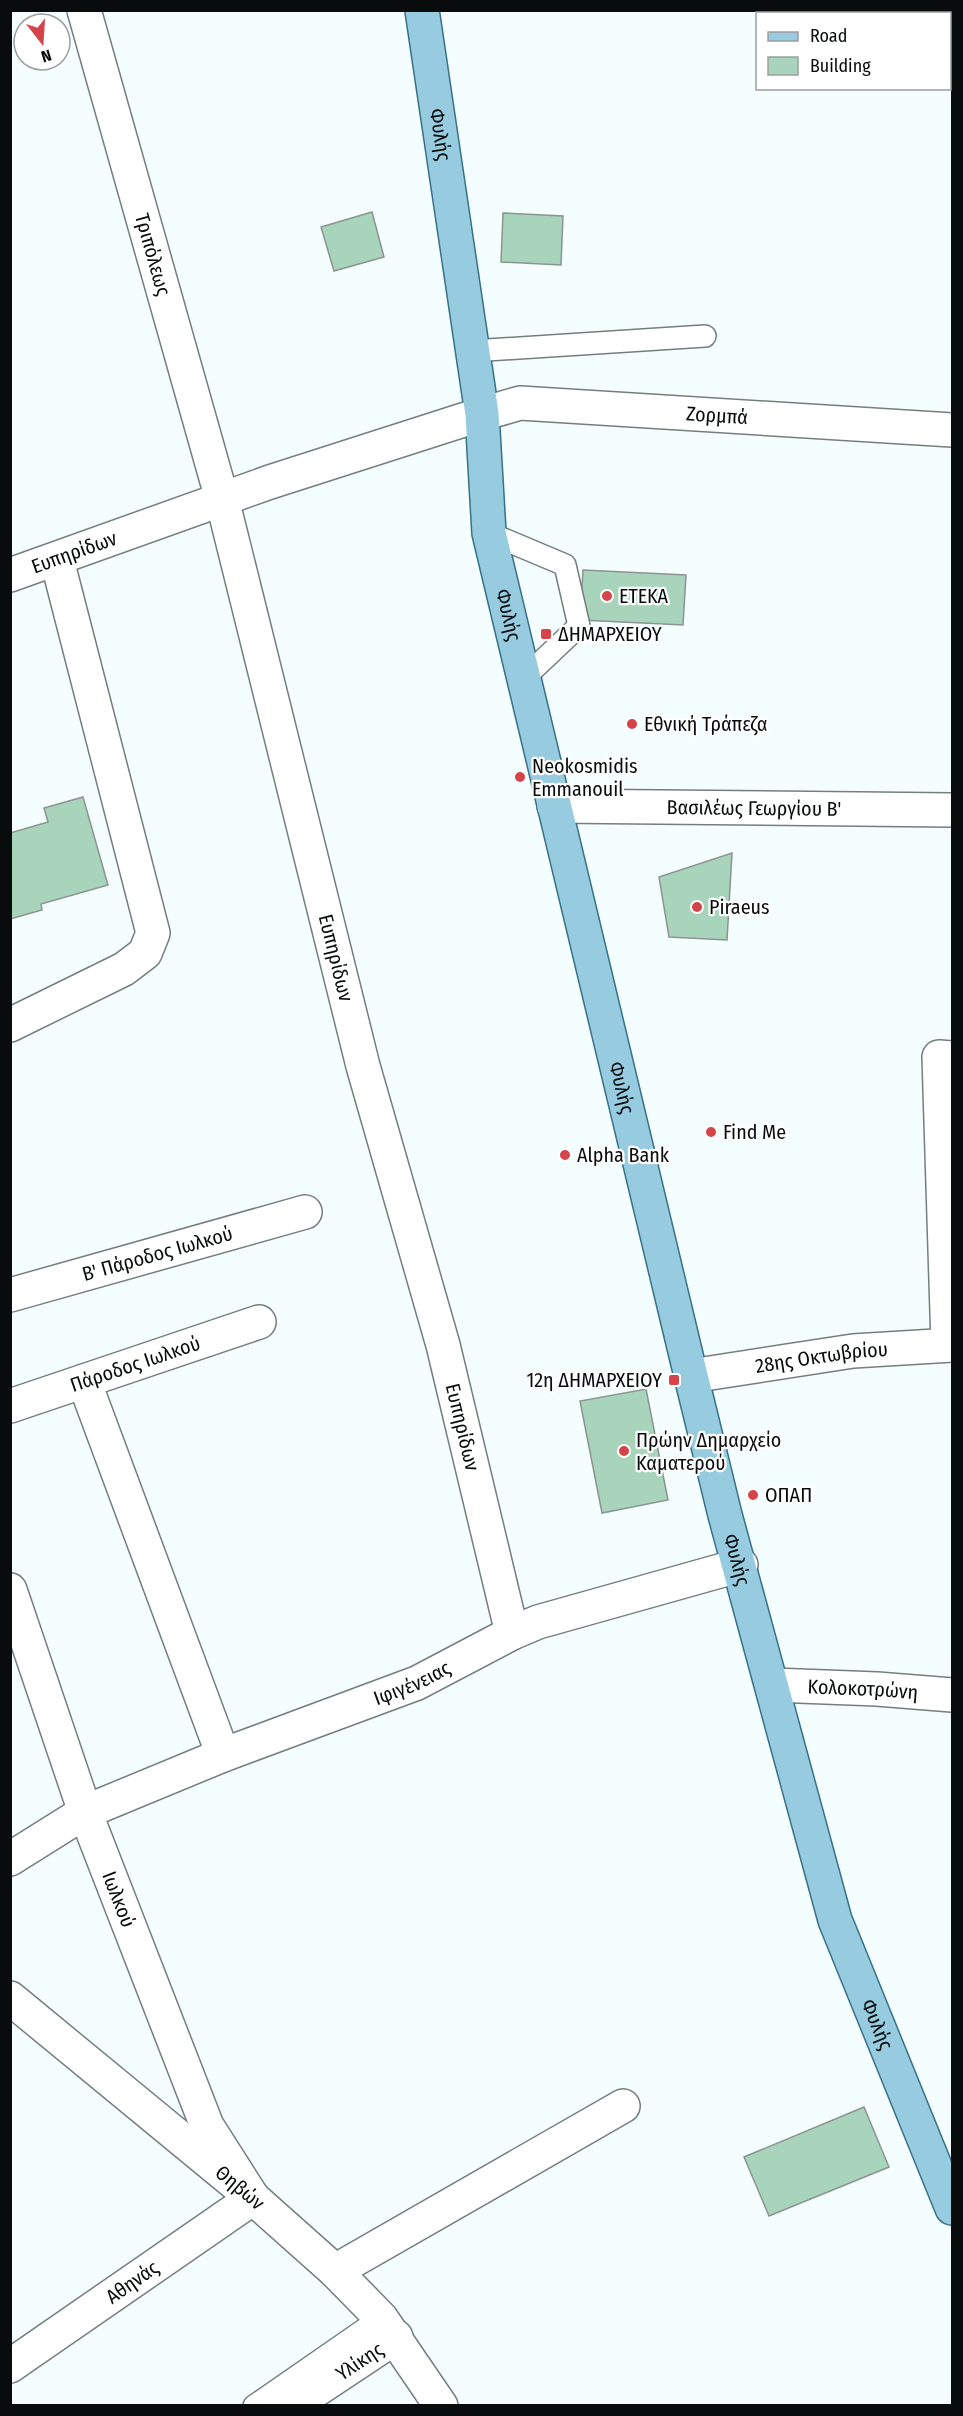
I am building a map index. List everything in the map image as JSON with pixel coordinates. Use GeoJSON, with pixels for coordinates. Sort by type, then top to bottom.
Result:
{"type":"FeatureCollection","features":[{"type":"Feature","properties":{"kind":"main road","name":"Φυλής"},"geometry":{"type":"LineString","coordinates":[[422,10],[482,414],[489,533],[691,1376],[724,1509],[741,1565],[835,1920],[952,2208]]}},
{"type":"Feature","properties":{"kind":"street","name":"Τριπόλεως"},"geometry":{"type":"LineString","coordinates":[[84,10],[222,499]]}},
{"type":"Feature","properties":{"kind":"street","name":"Ζορμπά"},"geometry":{"type":"LineString","coordinates":[[222,499],[520,403],[952,430]]}},
{"type":"Feature","properties":{"kind":"street","name":"Ευπηρίδων"},"geometry":{"type":"LineString","coordinates":[[10,575],[222,499],[363,1066],[443,1345],[512,1633]]}},
{"type":"Feature","properties":{"kind":"street"},"geometry":{"type":"LineString","coordinates":[[10,1025],[124,969],[145,953],[153,933],[57,560]]}},
{"type":"Feature","properties":{"kind":"street","name":"Βασιλέως Γεωργίου Β'"},"geometry":{"type":"LineString","coordinates":[[554,806],[952,810]]}},
{"type":"Feature","properties":{"kind":"street"},"geometry":{"type":"LineString","coordinates":[[950,1345],[939,1058],[952,1058]]}},
{"type":"Feature","properties":{"kind":"street","name":"Β' Πάροδος Ιωλκού"},"geometry":{"type":"LineString","coordinates":[[10,1294],[305,1212]]}},
{"type":"Feature","properties":{"kind":"street","name":"Πάροδος Ιωλκού"},"geometry":{"type":"LineString","coordinates":[[10,1406],[259,1322]]}},
{"type":"Feature","properties":{"kind":"street","name":"28ης Οκτωβρίου"},"geometry":{"type":"LineString","coordinates":[[691,1376],[853,1351],[950,1345]]}},
{"type":"Feature","properties":{"kind":"street"},"geometry":{"type":"LineString","coordinates":[[84,1381],[223,1755]]}},
{"type":"Feature","properties":{"kind":"street","name":"Ιφιγένειας"},"geometry":{"type":"LineString","coordinates":[[10,1859],[85,1812],[223,1755],[417,1683],[512,1633],[560,1615],[741,1565]]}},
{"type":"Feature","properties":{"kind":"street","name":"Ιωλκού"},"geometry":{"type":"LineString","coordinates":[[10,1590],[85,1812],[207,2126],[253,2198]]}},
{"type":"Feature","properties":{"kind":"street","name":"Κολοκοτρώνη"},"geometry":{"type":"LineString","coordinates":[[773,1685],[877,1689],[952,1695]]}},
{"type":"Feature","properties":{"kind":"street","name":"Θηβών"},"geometry":{"type":"LineString","coordinates":[[10,1998],[253,2198],[335,2271],[389,2328],[441,2406]]}},
{"type":"Feature","properties":{"kind":"street"},"geometry":{"type":"LineString","coordinates":[[335,2271],[623,2106]]}},
{"type":"Feature","properties":{"kind":"street","name":"Αθηνάς"},"geometry":{"type":"LineString","coordinates":[[10,2366],[253,2198]]}},
{"type":"Feature","properties":{"kind":"street","name":"Υλίκης"},"geometry":{"type":"LineString","coordinates":[[292,2406],[389,2328]]}},
{"type":"Feature","properties":{"kind":"lane"},"geometry":{"type":"LineString","coordinates":[[472,351],[705,336]]}},
{"type":"Feature","properties":{"kind":"lane"},"geometry":{"type":"LineString","coordinates":[[489,533],[565,565],[579,626],[524,678]]}},
{"type":"Feature","properties":{"kind":"lane"},"geometry":{"type":"LineString","coordinates":[[254,2406],[389,2328]]}},
{"type":"Feature","properties":{"kind":"building"},"geometry":{"type":"Polygon","coordinates":[[[372,212],[384,257],[334,271],[321,227],[372,212]]]}},
{"type":"Feature","properties":{"kind":"building"},"geometry":{"type":"Polygon","coordinates":[[[503,213],[563,216],[561,265],[501,262],[503,213]]]}},
{"type":"Feature","properties":{"kind":"building"},"geometry":{"type":"Polygon","coordinates":[[[583,570],[686,575],[683,625],[580,620],[583,570]]]}},
{"type":"Feature","properties":{"kind":"building"},"geometry":{"type":"Polygon","coordinates":[[[83,797],[108,885],[41,904],[42,910],[10,919],[10,833],[48,822],[44,808],[83,797]]]}},
{"type":"Feature","properties":{"kind":"building","name":"Piraeus"},"geometry":{"type":"Polygon","coordinates":[[[732,853],[727,940],[669,937],[659,877],[732,853]]]}},
{"type":"Feature","properties":{"kind":"building","name":"Πρώην Δημαρχείο Καματερού"},"geometry":{"type":"Polygon","coordinates":[[[646,1389],[668,1500],[602,1513],[580,1401],[646,1389]]]}},
{"type":"Feature","properties":{"kind":"building"},"geometry":{"type":"Polygon","coordinates":[[[864,2107],[889,2167],[769,2216],[744,2157],[864,2107]]]}},
{"type":"Feature","properties":{"kind":"place","name":"ΕΤΕΚΑ"},"geometry":{"type":"Point","coordinates":[607,596]}},
{"type":"Feature","properties":{"kind":"place","name":"ΔΗΜΑΡΧΕΙΟΥ"},"geometry":{"type":"Point","coordinates":[546,634]}},
{"type":"Feature","properties":{"kind":"place","name":"Εθνική Τράπεζα"},"geometry":{"type":"Point","coordinates":[632,724]}},
{"type":"Feature","properties":{"kind":"place","name":"Neokosmidis Emmanouil"},"geometry":{"type":"Point","coordinates":[520,777]}},
{"type":"Feature","properties":{"kind":"place","name":"Piraeus"},"geometry":{"type":"Point","coordinates":[697,907]}},
{"type":"Feature","properties":{"kind":"place","name":"Find Me"},"geometry":{"type":"Point","coordinates":[711,1132]}},
{"type":"Feature","properties":{"kind":"place","name":"Alpha Bank"},"geometry":{"type":"Point","coordinates":[565,1155]}},
{"type":"Feature","properties":{"kind":"place","name":"12η ΔΗΜΑΡΧΕΙΟΥ"},"geometry":{"type":"Point","coordinates":[674,1380]}},
{"type":"Feature","properties":{"kind":"place","name":"Πρώην Δημαρχείο Καματερού"},"geometry":{"type":"Point","coordinates":[624,1451]}},
{"type":"Feature","properties":{"kind":"place","name":"ΟΠΑΠ"},"geometry":{"type":"Point","coordinates":[753,1495]}}]}
